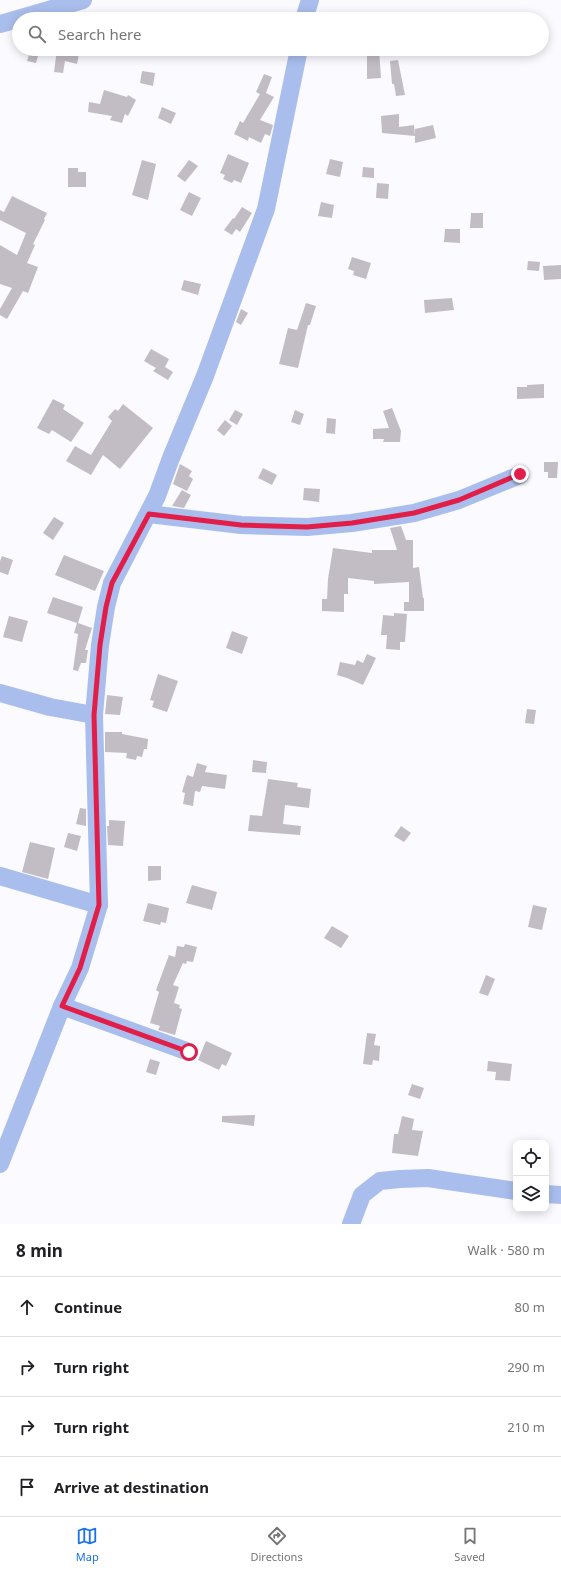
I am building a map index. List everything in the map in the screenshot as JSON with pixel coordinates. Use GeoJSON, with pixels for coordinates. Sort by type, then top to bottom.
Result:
{"type":"FeatureCollection","features":[{"type":"Feature","properties":{"kind":"street"},"geometry":{"type":"LineString","coordinates":[[42,12],[83,0]]}},
{"type":"Feature","properties":{"kind":"street"},"geometry":{"type":"LineString","coordinates":[[306,12],[310,0]]}},
{"type":"Feature","properties":{"kind":"street"},"geometry":{"type":"LineString","coordinates":[[0,24],[12,21]]}},
{"type":"Feature","properties":{"kind":"street"},"geometry":{"type":"LineString","coordinates":[[0,1164],[62,1006],[80,968],[99,905],[94,715],[100,645],[106,607],[112,583],[157,496],[205,376],[266,209],[298,56]]}},
{"type":"Feature","properties":{"kind":"street"},"geometry":{"type":"LineString","coordinates":[[149,514],[241,525],[307,527],[352,523],[414,513],[459,500],[520,474]]}},
{"type":"Feature","properties":{"kind":"street"},"geometry":{"type":"LineString","coordinates":[[0,693],[50,707],[94,715]]}},
{"type":"Feature","properties":{"kind":"street"},"geometry":{"type":"LineString","coordinates":[[0,876],[99,905]]}},
{"type":"Feature","properties":{"kind":"street"},"geometry":{"type":"LineString","coordinates":[[62,1006],[189,1052]]}},
{"type":"Feature","properties":{"kind":"street"},"geometry":{"type":"LineString","coordinates":[[351,1224],[362,1194],[380,1181],[428,1178],[513,1191]]}},
{"type":"Feature","properties":{"kind":"street"},"geometry":{"type":"LineString","coordinates":[[549,1194],[561,1195]]}},
{"type":"Feature","properties":{"kind":"building"},"geometry":{"type":"Polygon","coordinates":[[[29,56],[38,56],[36,63],[27,61],[29,56]]]}},
{"type":"Feature","properties":{"kind":"building"},"geometry":{"type":"Polygon","coordinates":[[[56,56],[79,56],[77,64],[65,61],[63,73],[54,72],[56,56]]]}},
{"type":"Feature","properties":{"kind":"building"},"geometry":{"type":"Polygon","coordinates":[[[367,56],[379,56],[381,78],[367,79],[367,56]]]}},
{"type":"Feature","properties":{"kind":"building"},"geometry":{"type":"Polygon","coordinates":[[[398,60],[405,95],[396,96],[394,84],[392,84],[390,61],[398,60]]]}},
{"type":"Feature","properties":{"kind":"building"},"geometry":{"type":"Polygon","coordinates":[[[142,71],[155,73],[153,86],[140,83],[142,71]]]}},
{"type":"Feature","properties":{"kind":"building"},"geometry":{"type":"Polygon","coordinates":[[[264,74],[272,77],[266,93],[274,97],[260,120],[273,125],[270,136],[265,134],[261,143],[249,137],[248,141],[234,134],[240,121],[243,123],[260,94],[256,92],[264,74]]]}},
{"type":"Feature","properties":{"kind":"building"},"geometry":{"type":"Polygon","coordinates":[[[104,90],[127,97],[128,95],[136,100],[128,116],[125,114],[122,123],[110,120],[112,116],[88,112],[89,102],[100,104],[104,90]]]}},
{"type":"Feature","properties":{"kind":"building"},"geometry":{"type":"Polygon","coordinates":[[[162,107],[176,113],[171,124],[158,118],[162,107]]]}},
{"type":"Feature","properties":{"kind":"building"},"geometry":{"type":"Polygon","coordinates":[[[399,114],[399,127],[414,125],[415,136],[382,133],[381,116],[399,114]]]}},
{"type":"Feature","properties":{"kind":"building"},"geometry":{"type":"Polygon","coordinates":[[[433,125],[436,138],[415,143],[415,129],[433,125]]]}},
{"type":"Feature","properties":{"kind":"building"},"geometry":{"type":"Polygon","coordinates":[[[228,154],[249,163],[241,183],[234,180],[232,183],[223,179],[225,175],[220,173],[228,154]]]}},
{"type":"Feature","properties":{"kind":"building"},"geometry":{"type":"Polygon","coordinates":[[[330,159],[343,162],[340,177],[326,174],[330,159]]]}},
{"type":"Feature","properties":{"kind":"building"},"geometry":{"type":"Polygon","coordinates":[[[142,160],[156,164],[148,200],[132,195],[142,160]]]}},
{"type":"Feature","properties":{"kind":"building"},"geometry":{"type":"Polygon","coordinates":[[[189,160],[198,166],[185,182],[177,176],[189,160]]]}},
{"type":"Feature","properties":{"kind":"building"},"geometry":{"type":"Polygon","coordinates":[[[363,167],[374,168],[374,178],[362,177],[363,167]]]}},
{"type":"Feature","properties":{"kind":"building"},"geometry":{"type":"Polygon","coordinates":[[[68,168],[78,168],[78,172],[86,172],[86,187],[68,187],[68,168]]]}},
{"type":"Feature","properties":{"kind":"building"},"geometry":{"type":"Polygon","coordinates":[[[377,183],[389,184],[388,199],[376,198],[377,183]]]}},
{"type":"Feature","properties":{"kind":"building"},"geometry":{"type":"Polygon","coordinates":[[[189,192],[201,198],[192,216],[180,210],[189,192]]]}},
{"type":"Feature","properties":{"kind":"building"},"geometry":{"type":"Polygon","coordinates":[[[12,196],[47,213],[33,244],[35,245],[27,263],[38,267],[28,293],[23,291],[7,319],[0,315],[0,309],[12,288],[0,284],[0,245],[17,255],[26,233],[0,220],[0,210],[4,212],[12,196]]]}},
{"type":"Feature","properties":{"kind":"building"},"geometry":{"type":"Polygon","coordinates":[[[321,202],[334,205],[332,218],[318,216],[321,202]]]}},
{"type":"Feature","properties":{"kind":"building"},"geometry":{"type":"Polygon","coordinates":[[[242,207],[252,213],[240,232],[236,229],[232,235],[224,230],[242,207]]]}},
{"type":"Feature","properties":{"kind":"building"},"geometry":{"type":"Polygon","coordinates":[[[471,213],[483,213],[483,228],[470,228],[471,213]]]}},
{"type":"Feature","properties":{"kind":"building"},"geometry":{"type":"Polygon","coordinates":[[[445,229],[460,229],[460,243],[444,242],[445,229]]]}},
{"type":"Feature","properties":{"kind":"building"},"geometry":{"type":"Polygon","coordinates":[[[352,257],[371,263],[366,279],[353,275],[354,271],[348,269],[352,257]]]}},
{"type":"Feature","properties":{"kind":"building"},"geometry":{"type":"Polygon","coordinates":[[[528,261],[540,262],[539,271],[527,270],[528,261]]]}},
{"type":"Feature","properties":{"kind":"building"},"geometry":{"type":"Polygon","coordinates":[[[561,265],[561,279],[544,280],[543,266],[561,265]]]}},
{"type":"Feature","properties":{"kind":"building"},"geometry":{"type":"Polygon","coordinates":[[[184,280],[201,284],[198,295],[181,290],[184,280]]]}},
{"type":"Feature","properties":{"kind":"building"},"geometry":{"type":"Polygon","coordinates":[[[452,298],[454,310],[425,313],[424,300],[452,298]]]}},
{"type":"Feature","properties":{"kind":"building"},"geometry":{"type":"Polygon","coordinates":[[[306,303],[316,306],[310,325],[308,325],[298,368],[279,364],[288,328],[297,330],[306,303]]]}},
{"type":"Feature","properties":{"kind":"building"},"geometry":{"type":"Polygon","coordinates":[[[241,309],[248,313],[241,325],[236,322],[241,309]]]}},
{"type":"Feature","properties":{"kind":"building"},"geometry":{"type":"Polygon","coordinates":[[[151,349],[169,359],[165,367],[173,372],[168,380],[153,371],[156,368],[144,361],[151,349]]]}},
{"type":"Feature","properties":{"kind":"building"},"geometry":{"type":"Polygon","coordinates":[[[544,384],[544,398],[517,399],[517,387],[544,384]]]}},
{"type":"Feature","properties":{"kind":"building"},"geometry":{"type":"Polygon","coordinates":[[[53,399],[65,405],[63,409],[84,423],[71,442],[52,430],[49,434],[37,428],[53,399]]]}},
{"type":"Feature","properties":{"kind":"building"},"geometry":{"type":"Polygon","coordinates":[[[123,404],[153,428],[120,469],[103,455],[91,475],[66,461],[75,446],[91,455],[112,421],[108,417],[115,409],[118,411],[123,404]]]}},
{"type":"Feature","properties":{"kind":"building"},"geometry":{"type":"Polygon","coordinates":[[[392,408],[401,431],[400,442],[383,442],[384,439],[373,439],[373,429],[389,428],[383,411],[392,408]]]}},
{"type":"Feature","properties":{"kind":"building"},"geometry":{"type":"Polygon","coordinates":[[[235,410],[243,414],[237,425],[229,420],[235,410]]]}},
{"type":"Feature","properties":{"kind":"building"},"geometry":{"type":"Polygon","coordinates":[[[295,410],[304,414],[300,425],[291,422],[295,410]]]}},
{"type":"Feature","properties":{"kind":"building"},"geometry":{"type":"Polygon","coordinates":[[[327,418],[336,419],[335,434],[326,433],[327,418]]]}},
{"type":"Feature","properties":{"kind":"building"},"geometry":{"type":"Polygon","coordinates":[[[225,420],[232,426],[224,436],[217,430],[225,420]]]}},
{"type":"Feature","properties":{"kind":"building"},"geometry":{"type":"Polygon","coordinates":[[[544,462],[558,462],[557,478],[548,478],[548,472],[544,472],[544,462]]]}},
{"type":"Feature","properties":{"kind":"building"},"geometry":{"type":"Polygon","coordinates":[[[180,464],[192,471],[189,476],[193,479],[187,491],[173,484],[180,464]]]}},
{"type":"Feature","properties":{"kind":"building"},"geometry":{"type":"Polygon","coordinates":[[[263,468],[277,475],[272,485],[258,478],[263,468]]]}},
{"type":"Feature","properties":{"kind":"building"},"geometry":{"type":"Polygon","coordinates":[[[304,488],[320,489],[319,502],[303,500],[304,488]]]}},
{"type":"Feature","properties":{"kind":"building"},"geometry":{"type":"Polygon","coordinates":[[[182,490],[191,495],[184,508],[172,506],[182,490]]]}},
{"type":"Feature","properties":{"kind":"building"},"geometry":{"type":"Polygon","coordinates":[[[54,517],[64,523],[53,540],[43,533],[54,517]]]}},
{"type":"Feature","properties":{"kind":"building"},"geometry":{"type":"Polygon","coordinates":[[[401,526],[406,540],[413,540],[413,568],[419,567],[424,598],[424,611],[404,611],[404,602],[409,602],[409,582],[374,584],[374,581],[348,578],[348,594],[344,594],[344,612],[322,611],[322,599],[327,599],[328,579],[333,548],[372,553],[372,550],[397,550],[390,528],[401,526]]]}},
{"type":"Feature","properties":{"kind":"building"},"geometry":{"type":"Polygon","coordinates":[[[64,555],[104,571],[95,591],[55,575],[64,555]]]}},
{"type":"Feature","properties":{"kind":"building"},"geometry":{"type":"Polygon","coordinates":[[[2,556],[13,560],[8,575],[0,572],[0,561],[2,556]]]}},
{"type":"Feature","properties":{"kind":"building"},"geometry":{"type":"Polygon","coordinates":[[[53,597],[83,607],[78,623],[92,628],[85,650],[88,650],[86,663],[81,663],[78,671],[73,670],[78,634],[74,633],[77,623],[47,613],[53,597]]]}},
{"type":"Feature","properties":{"kind":"building"},"geometry":{"type":"Polygon","coordinates":[[[394,613],[407,614],[405,642],[400,642],[400,650],[386,649],[387,635],[381,635],[383,615],[394,616],[394,613]]]}},
{"type":"Feature","properties":{"kind":"building"},"geometry":{"type":"Polygon","coordinates":[[[9,616],[28,621],[22,642],[3,637],[9,616]]]}},
{"type":"Feature","properties":{"kind":"building"},"geometry":{"type":"Polygon","coordinates":[[[232,631],[248,637],[242,654],[226,648],[232,631]]]}},
{"type":"Feature","properties":{"kind":"building"},"geometry":{"type":"Polygon","coordinates":[[[367,654],[376,658],[363,685],[337,675],[340,662],[355,665],[357,660],[363,663],[367,654]]]}},
{"type":"Feature","properties":{"kind":"building"},"geometry":{"type":"Polygon","coordinates":[[[158,674],[178,681],[167,712],[152,707],[154,701],[150,700],[158,674]]]}},
{"type":"Feature","properties":{"kind":"building"},"geometry":{"type":"Polygon","coordinates":[[[107,695],[123,697],[120,715],[105,714],[107,695]]]}},
{"type":"Feature","properties":{"kind":"building"},"geometry":{"type":"Polygon","coordinates":[[[527,709],[536,710],[534,724],[525,723],[527,709]]]}},
{"type":"Feature","properties":{"kind":"building"},"geometry":{"type":"Polygon","coordinates":[[[105,732],[122,732],[122,734],[148,739],[147,749],[144,749],[142,757],[137,756],[136,760],[126,758],[127,753],[105,752],[105,732]]]}},
{"type":"Feature","properties":{"kind":"building"},"geometry":{"type":"Polygon","coordinates":[[[253,760],[267,762],[266,773],[252,772],[253,760]]]}},
{"type":"Feature","properties":{"kind":"building"},"geometry":{"type":"Polygon","coordinates":[[[197,763],[207,766],[205,772],[227,775],[225,789],[202,786],[200,792],[195,791],[193,806],[183,804],[185,793],[182,792],[187,775],[193,777],[197,763]]]}},
{"type":"Feature","properties":{"kind":"building"},"geometry":{"type":"Polygon","coordinates":[[[268,779],[298,783],[297,787],[311,789],[309,808],[285,805],[283,824],[301,826],[300,835],[248,831],[250,815],[262,816],[268,779]]]}},
{"type":"Feature","properties":{"kind":"building"},"geometry":{"type":"Polygon","coordinates":[[[80,808],[86,809],[86,826],[76,824],[80,808]]]}},
{"type":"Feature","properties":{"kind":"building"},"geometry":{"type":"Polygon","coordinates":[[[109,820],[125,821],[123,846],[108,845],[107,826],[109,826],[109,820]]]}},
{"type":"Feature","properties":{"kind":"building"},"geometry":{"type":"Polygon","coordinates":[[[401,826],[411,833],[404,842],[394,836],[401,826]]]}},
{"type":"Feature","properties":{"kind":"building"},"geometry":{"type":"Polygon","coordinates":[[[68,833],[81,836],[77,851],[64,847],[68,833]]]}},
{"type":"Feature","properties":{"kind":"building"},"geometry":{"type":"Polygon","coordinates":[[[30,842],[55,848],[48,879],[22,872],[30,842]]]}},
{"type":"Feature","properties":{"kind":"building"},"geometry":{"type":"Polygon","coordinates":[[[148,866],[161,866],[161,880],[148,881],[148,866]]]}},
{"type":"Feature","properties":{"kind":"building"},"geometry":{"type":"Polygon","coordinates":[[[192,885],[217,892],[212,910],[186,903],[192,885]]]}},
{"type":"Feature","properties":{"kind":"building"},"geometry":{"type":"Polygon","coordinates":[[[148,903],[169,908],[166,923],[161,922],[160,925],[143,921],[148,903]]]}},
{"type":"Feature","properties":{"kind":"building"},"geometry":{"type":"Polygon","coordinates":[[[533,905],[547,908],[542,930],[528,927],[533,905]]]}},
{"type":"Feature","properties":{"kind":"building"},"geometry":{"type":"Polygon","coordinates":[[[332,926],[349,936],[341,948],[324,938],[332,926]]]}},
{"type":"Feature","properties":{"kind":"building"},"geometry":{"type":"Polygon","coordinates":[[[185,944],[197,947],[193,962],[187,961],[186,964],[183,963],[173,985],[179,987],[174,1003],[180,1005],[179,1008],[182,1009],[175,1035],[158,1030],[160,1026],[150,1023],[159,992],[156,990],[169,955],[175,957],[177,946],[184,947],[185,944]]]}},
{"type":"Feature","properties":{"kind":"building"},"geometry":{"type":"Polygon","coordinates":[[[486,975],[495,979],[488,996],[479,993],[486,975]]]}},
{"type":"Feature","properties":{"kind":"building"},"geometry":{"type":"Polygon","coordinates":[[[367,1033],[376,1034],[374,1045],[380,1046],[379,1061],[373,1060],[372,1065],[363,1064],[367,1033]]]}},
{"type":"Feature","properties":{"kind":"building"},"geometry":{"type":"Polygon","coordinates":[[[206,1041],[232,1053],[226,1066],[222,1064],[219,1070],[198,1060],[206,1041]]]}},
{"type":"Feature","properties":{"kind":"building"},"geometry":{"type":"Polygon","coordinates":[[[150,1059],[160,1062],[156,1075],[146,1072],[150,1059]]]}},
{"type":"Feature","properties":{"kind":"building"},"geometry":{"type":"Polygon","coordinates":[[[488,1061],[512,1064],[510,1081],[495,1080],[496,1072],[487,1071],[488,1061]]]}},
{"type":"Feature","properties":{"kind":"building"},"geometry":{"type":"Polygon","coordinates":[[[412,1084],[424,1088],[420,1099],[408,1095],[412,1084]]]}},
{"type":"Feature","properties":{"kind":"building"},"geometry":{"type":"Polygon","coordinates":[[[255,1115],[254,1126],[222,1122],[222,1116],[255,1115]]]}},
{"type":"Feature","properties":{"kind":"building"},"geometry":{"type":"Polygon","coordinates":[[[402,1116],[414,1119],[412,1130],[423,1131],[418,1156],[392,1153],[394,1134],[398,1134],[402,1116]]]}},
{"type":"Feature","properties":{"kind":"route"},"geometry":{"type":"LineString","coordinates":[[189,1052],[62,1006],[80,968],[99,905],[94,715],[100,645],[106,607],[112,583],[149,514],[241,525],[307,527],[352,523],[414,513],[459,500],[520,474]]}}]}
